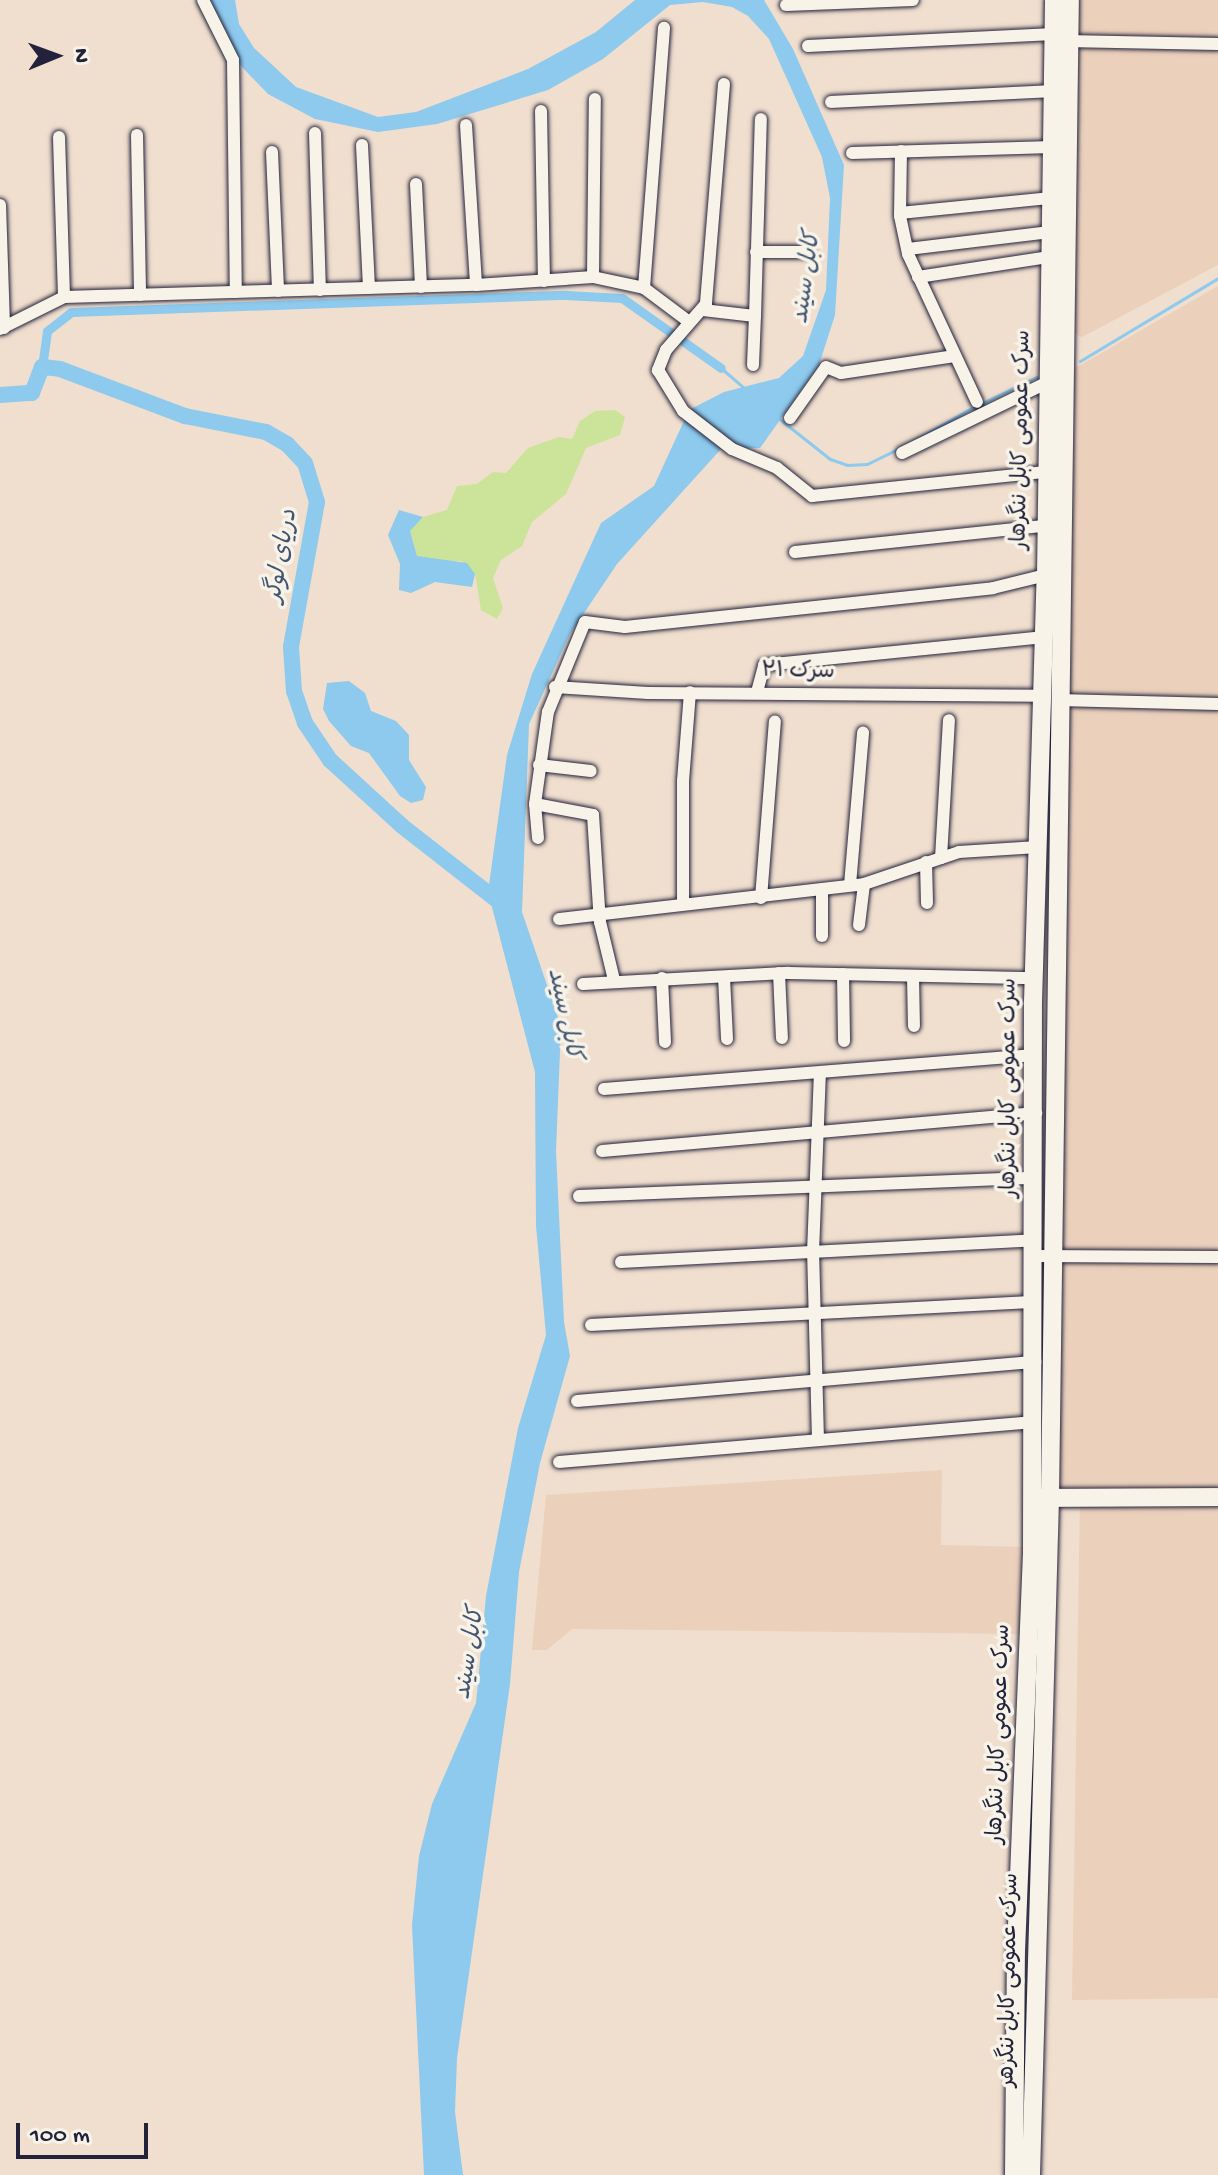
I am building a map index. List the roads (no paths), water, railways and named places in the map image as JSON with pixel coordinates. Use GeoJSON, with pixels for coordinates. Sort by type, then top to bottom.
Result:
{"type":"FeatureCollection","features":[{"type":"Feature","properties":{"kind":"highway","name":"سرک عمومی کابل ننگرهار"},"geometry":{"type":"LineString","coordinates":[[1014,2175],[1016,1951],[1041,1498],[1046,698],[1059,38],[1054,0]]}},
{"type":"Feature","properties":{"kind":"highway","name":"سرک عمومی کابل ننگرهار"},"geometry":{"type":"LineString","coordinates":[[1041,1498],[1034,1422],[1034,1302],[1041,1250],[1034,1178],[1034,978],[1046,698],[1044,526],[1053,91],[1059,38],[1070,0]]}},
{"type":"Feature","properties":{"kind":"highway"},"geometry":{"type":"LineString","coordinates":[[1041,1498],[1218,1497]]}},
{"type":"Feature","properties":{"kind":"highway","name":"سرک عمومی کابل ننگرهر"},"geometry":{"type":"LineString","coordinates":[[1031,2175],[1041,1498]]}},
{"type":"Feature","properties":{"kind":"street"},"geometry":{"type":"LineString","coordinates":[[203,0],[233,60],[236,292]]}},
{"type":"Feature","properties":{"kind":"street"},"geometry":{"type":"LineString","coordinates":[[786,5],[913,0]]}},
{"type":"Feature","properties":{"kind":"street"},"geometry":{"type":"LineString","coordinates":[[644,288],[664,28]]}},
{"type":"Feature","properties":{"kind":"street"},"geometry":{"type":"LineString","coordinates":[[808,46],[1059,38],[1218,44]]}},
{"type":"Feature","properties":{"kind":"street"},"geometry":{"type":"LineString","coordinates":[[724,84],[703,310],[682,330],[658,370],[683,411],[732,449],[777,468],[812,496],[822,498],[1046,472]]}},
{"type":"Feature","properties":{"kind":"street"},"geometry":{"type":"LineString","coordinates":[[831,102],[1053,91]]}},
{"type":"Feature","properties":{"kind":"street"},"geometry":{"type":"LineString","coordinates":[[593,277],[595,99]]}},
{"type":"Feature","properties":{"kind":"street"},"geometry":{"type":"LineString","coordinates":[[541,111],[544,281]]}},
{"type":"Feature","properties":{"kind":"street"},"geometry":{"type":"LineString","coordinates":[[753,365],[761,119]]}},
{"type":"Feature","properties":{"kind":"street"},"geometry":{"type":"LineString","coordinates":[[466,125],[476,285]]}},
{"type":"Feature","properties":{"kind":"street"},"geometry":{"type":"LineString","coordinates":[[315,133],[320,290]]}},
{"type":"Feature","properties":{"kind":"street"},"geometry":{"type":"LineString","coordinates":[[137,135],[140,295]]}},
{"type":"Feature","properties":{"kind":"street"},"geometry":{"type":"LineString","coordinates":[[59,137],[64,297]]}},
{"type":"Feature","properties":{"kind":"street"},"geometry":{"type":"LineString","coordinates":[[362,145],[369,288]]}},
{"type":"Feature","properties":{"kind":"street"},"geometry":{"type":"LineString","coordinates":[[852,153],[1052,147]]}},
{"type":"Feature","properties":{"kind":"street"},"geometry":{"type":"LineString","coordinates":[[901,151],[900,213],[908,249],[977,402]]}},
{"type":"Feature","properties":{"kind":"street"},"geometry":{"type":"LineString","coordinates":[[272,152],[278,291]]}},
{"type":"Feature","properties":{"kind":"street"},"geometry":{"type":"LineString","coordinates":[[416,184],[421,287]]}},
{"type":"Feature","properties":{"kind":"street"},"geometry":{"type":"LineString","coordinates":[[900,213],[1051,198]]}},
{"type":"Feature","properties":{"kind":"street"},"geometry":{"type":"LineString","coordinates":[[0,205],[2,329],[64,297],[476,285],[593,277],[644,288],[682,330]]}},
{"type":"Feature","properties":{"kind":"street"},"geometry":{"type":"LineString","coordinates":[[908,249],[1050,232]]}},
{"type":"Feature","properties":{"kind":"street"},"geometry":{"type":"LineString","coordinates":[[756,252],[808,252]]}},
{"type":"Feature","properties":{"kind":"street"},"geometry":{"type":"LineString","coordinates":[[918,277],[1049,257]]}},
{"type":"Feature","properties":{"kind":"street"},"geometry":{"type":"LineString","coordinates":[[703,310],[755,316]]}},
{"type":"Feature","properties":{"kind":"street"},"geometry":{"type":"LineString","coordinates":[[790,418],[826,367],[841,373],[955,356]]}},
{"type":"Feature","properties":{"kind":"street"},"geometry":{"type":"LineString","coordinates":[[902,453],[1048,382]]}},
{"type":"Feature","properties":{"kind":"street"},"geometry":{"type":"LineString","coordinates":[[795,552],[1044,526]]}},
{"type":"Feature","properties":{"kind":"street"},"geometry":{"type":"LineString","coordinates":[[538,838],[535,804],[539,765],[555,687],[585,622],[625,627],[993,588],[1046,575]]}},
{"type":"Feature","properties":{"kind":"street"},"geometry":{"type":"LineString","coordinates":[[757,692],[764,665],[1045,637]]}},
{"type":"Feature","properties":{"kind":"street","name":"سرک ۲۱"},"geometry":{"type":"LineString","coordinates":[[555,687],[1218,704]]}},
{"type":"Feature","properties":{"kind":"street"},"geometry":{"type":"LineString","coordinates":[[683,902],[683,781],[690,692]]}},
{"type":"Feature","properties":{"kind":"street"},"geometry":{"type":"LineString","coordinates":[[941,858],[949,720]]}},
{"type":"Feature","properties":{"kind":"street"},"geometry":{"type":"LineString","coordinates":[[761,898],[775,722]]}},
{"type":"Feature","properties":{"kind":"street"},"geometry":{"type":"LineString","coordinates":[[859,925],[857,884],[863,733]]}},
{"type":"Feature","properties":{"kind":"street"},"geometry":{"type":"LineString","coordinates":[[539,765],[591,771]]}},
{"type":"Feature","properties":{"kind":"street"},"geometry":{"type":"LineString","coordinates":[[535,804],[593,815],[600,914],[614,980]]}},
{"type":"Feature","properties":{"kind":"street"},"geometry":{"type":"LineString","coordinates":[[559,919],[683,902],[761,898],[857,884],[973,849],[1038,847]]}},
{"type":"Feature","properties":{"kind":"street"},"geometry":{"type":"LineString","coordinates":[[926,862],[927,903]]}},
{"type":"Feature","properties":{"kind":"street"},"geometry":{"type":"LineString","coordinates":[[822,889],[822,936]]}},
{"type":"Feature","properties":{"kind":"street"},"geometry":{"type":"LineString","coordinates":[[583,984],[779,973],[1034,978]]}},
{"type":"Feature","properties":{"kind":"street"},"geometry":{"type":"LineString","coordinates":[[779,973],[782,1038]]}},
{"type":"Feature","properties":{"kind":"street"},"geometry":{"type":"LineString","coordinates":[[843,974],[844,1041]]}},
{"type":"Feature","properties":{"kind":"street"},"geometry":{"type":"LineString","coordinates":[[913,976],[914,1026]]}},
{"type":"Feature","properties":{"kind":"street"},"geometry":{"type":"LineString","coordinates":[[724,977],[727,1039]]}},
{"type":"Feature","properties":{"kind":"street"},"geometry":{"type":"LineString","coordinates":[[662,978],[665,1042]]}},
{"type":"Feature","properties":{"kind":"street"},"geometry":{"type":"LineString","coordinates":[[604,1089],[1035,1055]]}},
{"type":"Feature","properties":{"kind":"street"},"geometry":{"type":"LineString","coordinates":[[818,1440],[814,1382],[813,1253],[820,1073]]}},
{"type":"Feature","properties":{"kind":"street"},"geometry":{"type":"LineString","coordinates":[[602,1151],[1036,1113]]}},
{"type":"Feature","properties":{"kind":"street"},"geometry":{"type":"LineString","coordinates":[[579,1196],[1034,1178]]}},
{"type":"Feature","properties":{"kind":"street"},"geometry":{"type":"LineString","coordinates":[[621,1262],[813,1253],[1041,1250],[1218,1257]]}},
{"type":"Feature","properties":{"kind":"street"},"geometry":{"type":"LineString","coordinates":[[591,1325],[1034,1302]]}},
{"type":"Feature","properties":{"kind":"street"},"geometry":{"type":"LineString","coordinates":[[577,1401],[1035,1362]]}},
{"type":"Feature","properties":{"kind":"street"},"geometry":{"type":"LineString","coordinates":[[559,1462],[1034,1422]]}},
{"type":"Feature","properties":{"kind":"water"},"geometry":{"type":"Polygon","coordinates":[[[207,0],[235,0],[239,24],[254,48],[296,87],[378,117],[416,112],[528,69],[596,32],[635,0],[764,0],[793,49],[844,165],[835,315],[819,365],[760,448],[721,449],[617,564],[570,634],[529,724],[522,912],[561,1026],[556,1151],[564,1322],[570,1356],[540,1463],[519,1572],[510,1684],[457,2058],[455,2112],[463,2175],[424,2175],[412,1925],[419,1856],[432,1804],[476,1703],[486,1596],[518,1428],[546,1335],[536,1226],[535,1072],[488,892],[507,755],[532,674],[601,523],[654,486],[689,410],[724,392],[779,378],[803,356],[826,290],[830,198],[822,157],[769,39],[748,16],[732,7],[703,2],[670,5],[603,59],[548,90],[437,124],[378,132],[315,119],[268,94],[241,66],[207,0]]]}},
{"type":"Feature","properties":{"kind":"water"},"geometry":{"type":"Polygon","coordinates":[[[399,510],[423,517],[410,531],[417,556],[467,563],[475,574],[472,587],[435,582],[411,593],[399,590],[400,564],[388,535],[399,510]]]}},
{"type":"Feature","properties":{"kind":"water"},"geometry":{"type":"Polygon","coordinates":[[[349,681],[365,693],[371,711],[396,721],[409,735],[409,760],[426,787],[423,800],[411,803],[400,796],[369,753],[351,746],[329,721],[323,709],[327,683],[349,681]]]}},
{"type":"Feature","properties":{"kind":"waterway"},"geometry":{"type":"LineString","coordinates":[[1080,361],[1218,278]]}},
{"type":"Feature","properties":{"kind":"waterway"},"geometry":{"type":"LineString","coordinates":[[42,367],[47,331],[71,312],[566,295],[622,298],[721,368]]}},
{"type":"Feature","properties":{"kind":"waterway","name":"دریای لوگر"},"geometry":{"type":"LineString","coordinates":[[0,395],[32,393],[42,367],[60,369],[185,416],[266,432],[287,444],[305,463],[317,502],[291,647],[294,691],[305,723],[330,760],[402,826],[503,905]]}},
{"type":"Feature","properties":{"kind":"waterway"},"geometry":{"type":"LineString","coordinates":[[721,368],[744,388]]}},
{"type":"Feature","properties":{"kind":"waterway"},"geometry":{"type":"LineString","coordinates":[[982,403],[1036,377]]}},
{"type":"Feature","properties":{"kind":"waterway"},"geometry":{"type":"LineString","coordinates":[[908,444],[975,406]]}},
{"type":"Feature","properties":{"kind":"waterway"},"geometry":{"type":"LineString","coordinates":[[777,417],[830,459],[847,465],[867,464],[902,447]]}},
{"type":"Feature","properties":{"kind":"water label","name":"کابل سيند"},"geometry":{"type":"Point","coordinates":[808,278]}},
{"type":"Feature","properties":{"kind":"water label","name":"کابل سيند"},"geometry":{"type":"Point","coordinates":[563,1014]}},
{"type":"Feature","properties":{"kind":"water label","name":"کابل سيند"},"geometry":{"type":"Point","coordinates":[471,1654]}}]}
